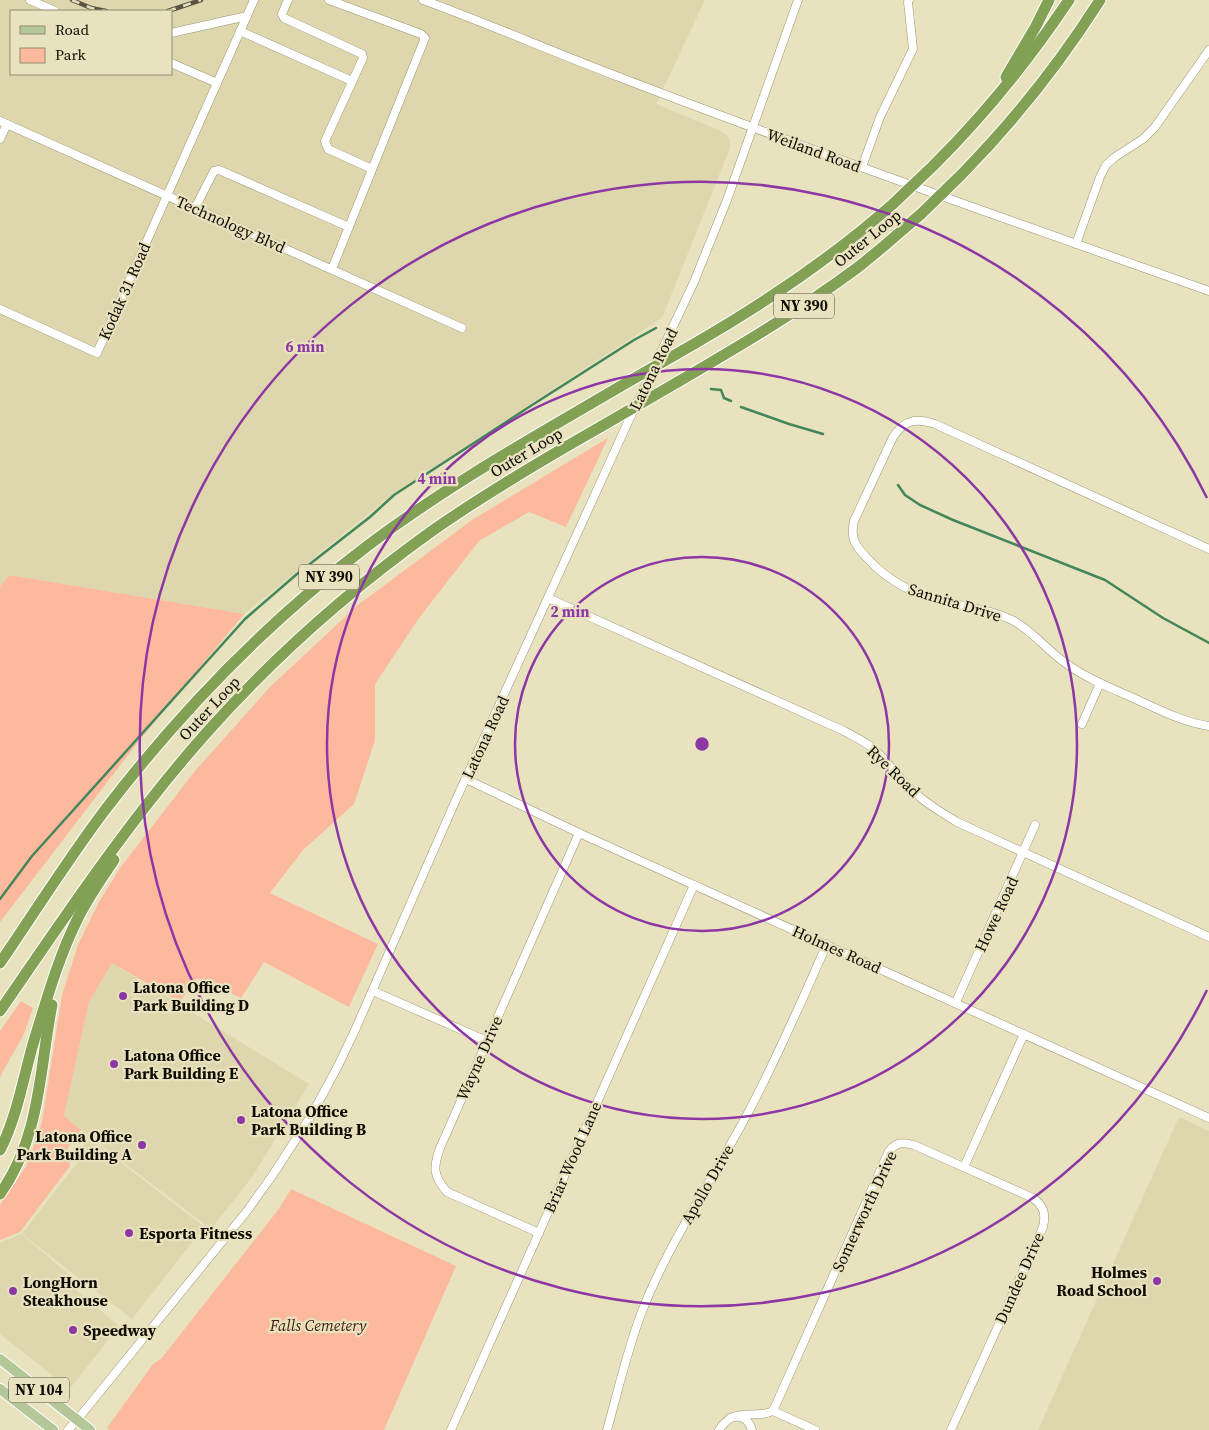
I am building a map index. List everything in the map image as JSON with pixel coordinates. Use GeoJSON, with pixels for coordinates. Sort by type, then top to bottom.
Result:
{"type":"FeatureCollection","features":[{"type":"Feature","properties":{"kind":"highway"},"geometry":{"type":"LineString","coordinates":[[985,111],[1036,26],[1049,0]]}},
{"type":"Feature","properties":{"kind":"highway","name":"Outer Loop"},"geometry":{"type":"LineString","coordinates":[[0,963],[104,812],[167,734],[256,641],[370,544],[447,490],[496,459],[758,305],[840,248],[894,203],[933,166],[985,111],[1030,55],[1069,0]]}},
{"type":"Feature","properties":{"kind":"highway","name":"Outer Loop"},"geometry":{"type":"LineString","coordinates":[[0,1011],[91,879],[170,776],[217,721],[277,659],[363,584],[420,540],[502,484],[761,333],[809,302],[867,260],[921,214],[1001,132],[1033,94],[1072,42],[1100,0]]}},
{"type":"Feature","properties":{"kind":"highway"},"geometry":{"type":"LineString","coordinates":[[0,1150],[11,1124],[47,998],[78,920],[92,893],[170,776]]}},
{"type":"Feature","properties":{"kind":"highway"},"geometry":{"type":"LineString","coordinates":[[0,952],[48,893]]}},
{"type":"Feature","properties":{"kind":"highway"},"geometry":{"type":"LineString","coordinates":[[0,1194],[16,1167],[31,1130],[38,1098],[52,1003],[65,950]]}},
{"type":"Feature","properties":{"kind":"main road","name":"NY 104"},"geometry":{"type":"LineString","coordinates":[[0,1360],[90,1430]]}},
{"type":"Feature","properties":{"kind":"main road","name":"NY 104"},"geometry":{"type":"LineString","coordinates":[[0,1388],[53,1430]]}},
{"type":"Feature","properties":{"kind":"street"},"geometry":{"type":"LineString","coordinates":[[30,0],[53,10]]}},
{"type":"Feature","properties":{"kind":"street","name":"Kodak 31 Road"},"geometry":{"type":"LineString","coordinates":[[0,309],[97,353],[254,0]]}},
{"type":"Feature","properties":{"kind":"street"},"geometry":{"type":"LineString","coordinates":[[288,0],[282,14],[284,18],[362,54],[363,58],[325,141],[325,145],[328,149],[372,169]]}},
{"type":"Feature","properties":{"kind":"street"},"geometry":{"type":"LineString","coordinates":[[329,0],[421,34],[425,38],[332,269]]}},
{"type":"Feature","properties":{"kind":"street","name":"Weiland Road"},"geometry":{"type":"LineString","coordinates":[[423,0],[752,127],[1209,291]]}},
{"type":"Feature","properties":{"kind":"street","name":"Latona Road"},"geometry":{"type":"LineString","coordinates":[[68,1430],[230,1234],[272,1176],[307,1122],[350,1041],[548,598],[694,282],[727,200],[798,0]]}},
{"type":"Feature","properties":{"kind":"street"},"geometry":{"type":"LineString","coordinates":[[862,167],[880,117],[913,49],[909,0]]}},
{"type":"Feature","properties":{"kind":"street"},"geometry":{"type":"LineString","coordinates":[[172,33],[247,16]]}},
{"type":"Feature","properties":{"kind":"street"},"geometry":{"type":"LineString","coordinates":[[240,32],[352,81]]}},
{"type":"Feature","properties":{"kind":"street"},"geometry":{"type":"LineString","coordinates":[[1076,244],[1106,165],[1115,157],[1144,139],[1155,127],[1209,50]]}},
{"type":"Feature","properties":{"kind":"street"},"geometry":{"type":"LineString","coordinates":[[172,63],[217,83]]}},
{"type":"Feature","properties":{"kind":"street"},"geometry":{"type":"LineString","coordinates":[[0,139],[3,123]]}},
{"type":"Feature","properties":{"kind":"street","name":"Technology Blvd"},"geometry":{"type":"LineString","coordinates":[[3,123],[462,328]]}},
{"type":"Feature","properties":{"kind":"street"},"geometry":{"type":"LineString","coordinates":[[194,208],[214,171],[219,170],[349,227]]}},
{"type":"Feature","properties":{"kind":"street","name":"Sannita Drive"},"geometry":{"type":"LineString","coordinates":[[1209,549],[926,421],[911,421],[896,432],[854,521],[852,535],[859,549],[877,568],[889,579],[915,593],[944,602],[991,611],[1012,620],[1033,634],[1064,662],[1100,683],[1188,722],[1209,726]]}},
{"type":"Feature","properties":{"kind":"street","name":"Rye Road"},"geometry":{"type":"LineString","coordinates":[[548,598],[844,731],[876,751],[921,798],[957,822],[1209,937]]}},
{"type":"Feature","properties":{"kind":"street"},"geometry":{"type":"LineString","coordinates":[[1082,724],[1100,683]]}},
{"type":"Feature","properties":{"kind":"street","name":"Holmes Road"},"geometry":{"type":"LineString","coordinates":[[466,779],[1209,1118]]}},
{"type":"Feature","properties":{"kind":"street","name":"Howe Road"},"geometry":{"type":"LineString","coordinates":[[956,1002],[1036,825]]}},
{"type":"Feature","properties":{"kind":"street","name":"Wayne Drive"},"geometry":{"type":"LineString","coordinates":[[539,1234],[447,1192],[436,1176],[434,1168],[440,1148],[486,1041],[579,832]]}},
{"type":"Feature","properties":{"kind":"street","name":"Briar Wood Lane"},"geometry":{"type":"LineString","coordinates":[[451,1430],[694,884]]}},
{"type":"Feature","properties":{"kind":"street","name":"Apollo Drive"},"geometry":{"type":"LineString","coordinates":[[607,1430],[642,1314],[664,1262],[688,1216],[749,1111],[775,1059],[827,944]]}},
{"type":"Feature","properties":{"kind":"street"},"geometry":{"type":"LineString","coordinates":[[373,992],[486,1041]]}},
{"type":"Feature","properties":{"kind":"street"},"geometry":{"type":"LineString","coordinates":[[964,1167],[1024,1034]]}},
{"type":"Feature","properties":{"kind":"street","name":"Somerworth Drive"},"geometry":{"type":"LineString","coordinates":[[773,1411],[889,1151],[899,1143],[906,1143],[964,1167]]}},
{"type":"Feature","properties":{"kind":"street","name":"Dundee Drive"},"geometry":{"type":"LineString","coordinates":[[951,1430],[1044,1220],[1043,1208],[1033,1198],[964,1167]]}},
{"type":"Feature","properties":{"kind":"street"},"geometry":{"type":"LineString","coordinates":[[718,1430],[723,1422],[730,1418],[743,1414],[759,1416],[773,1411],[815,1430]]}},
{"type":"Feature","properties":{"kind":"street"},"geometry":{"type":"LineString","coordinates":[[730,1418],[746,1420],[752,1430]]}},
{"type":"Feature","properties":{"kind":"shaded area"},"geometry":{"type":"Polygon","coordinates":[[[0,0],[705,0],[656,104],[726,134],[730,140],[730,148],[662,318],[394,493],[244,614],[9,575],[0,587],[0,0]]]}},
{"type":"Feature","properties":{"kind":"shaded area"},"geometry":{"type":"Polygon","coordinates":[[[112,963],[309,1084],[252,1177],[211,1229],[64,1117],[89,1002],[112,963]]]}},
{"type":"Feature","properties":{"kind":"shaded area","name":"Holmes Road School"},"geometry":{"type":"Polygon","coordinates":[[[1179,1117],[1209,1131],[1209,1430],[1038,1430],[1179,1117]]]}},
{"type":"Feature","properties":{"kind":"shaded area"},"geometry":{"type":"Polygon","coordinates":[[[87,1136],[204,1227],[132,1319],[22,1234],[78,1162],[87,1136]]]}},
{"type":"Feature","properties":{"kind":"shaded area"},"geometry":{"type":"Polygon","coordinates":[[[21,1234],[78,1282],[74,1288],[119,1326],[72,1386],[65,1385],[0,1334],[0,1243],[21,1234]]]}},
{"type":"Feature","properties":{"kind":"green space"},"geometry":{"type":"Polygon","coordinates":[[[608,438],[566,527],[529,512],[479,541],[419,618],[375,684],[375,740],[354,804],[303,850],[270,893],[378,944],[349,1007],[264,962],[241,998],[197,978],[180,1002],[112,963],[89,1002],[64,1116],[81,1130],[67,1149],[70,1166],[20,1232],[0,1240],[0,1205],[27,1165],[42,1122],[62,995],[78,945],[99,902],[120,868],[195,771],[270,687],[358,605],[472,520],[608,438]]]}},
{"type":"Feature","properties":{"kind":"green space"},"geometry":{"type":"Polygon","coordinates":[[[9,575],[244,614],[138,742],[0,922],[0,587],[9,575]]]}},
{"type":"Feature","properties":{"kind":"green space"},"geometry":{"type":"Polygon","coordinates":[[[21,1001],[33,1008],[24,1034],[0,1078],[0,1031],[21,1001]]]}},
{"type":"Feature","properties":{"kind":"green space","name":"Falls Cemetery"},"geometry":{"type":"Polygon","coordinates":[[[291,1189],[456,1266],[384,1430],[110,1430],[107,1428],[153,1364],[161,1359],[278,1210],[291,1189]]]}},
{"type":"Feature","properties":{"kind":"waterway"},"geometry":{"type":"LineString","coordinates":[[0,899],[32,856],[245,619],[297,574],[370,517],[394,495],[634,340],[656,328]]}},
{"type":"Feature","properties":{"kind":"waterway"},"geometry":{"type":"LineString","coordinates":[[711,389],[721,390],[724,398],[731,401]]}},
{"type":"Feature","properties":{"kind":"waterway"},"geometry":{"type":"LineString","coordinates":[[741,407],[823,434]]}},
{"type":"Feature","properties":{"kind":"waterway"},"geometry":{"type":"LineString","coordinates":[[898,485],[905,495],[920,505],[953,520],[1105,580],[1163,618],[1209,643]]}},
{"type":"Feature","properties":{"kind":"railway"},"geometry":{"type":"LineString","coordinates":[[72,0],[101,10]]}},
{"type":"Feature","properties":{"kind":"railway"},"geometry":{"type":"LineString","coordinates":[[171,10],[201,0]]}},
{"type":"Feature","properties":{"kind":"place","name":"Latona Office Park Building D"},"geometry":{"type":"Point","coordinates":[123,996]}},
{"type":"Feature","properties":{"kind":"place","name":"Latona Office Park Building E"},"geometry":{"type":"Point","coordinates":[114,1064]}},
{"type":"Feature","properties":{"kind":"place","name":"Latona Office Park Building B"},"geometry":{"type":"Point","coordinates":[241,1120]}},
{"type":"Feature","properties":{"kind":"place","name":"Latona Office Park Building A"},"geometry":{"type":"Point","coordinates":[142,1145]}},
{"type":"Feature","properties":{"kind":"place","name":"Esporta Fitness"},"geometry":{"type":"Point","coordinates":[129,1233]}},
{"type":"Feature","properties":{"kind":"place","name":"Holmes Road School"},"geometry":{"type":"Point","coordinates":[1157,1281]}},
{"type":"Feature","properties":{"kind":"place","name":"LongHorn Steakhouse"},"geometry":{"type":"Point","coordinates":[13,1291]}},
{"type":"Feature","properties":{"kind":"place","name":"Speedway"},"geometry":{"type":"Point","coordinates":[73,1330]}}]}
